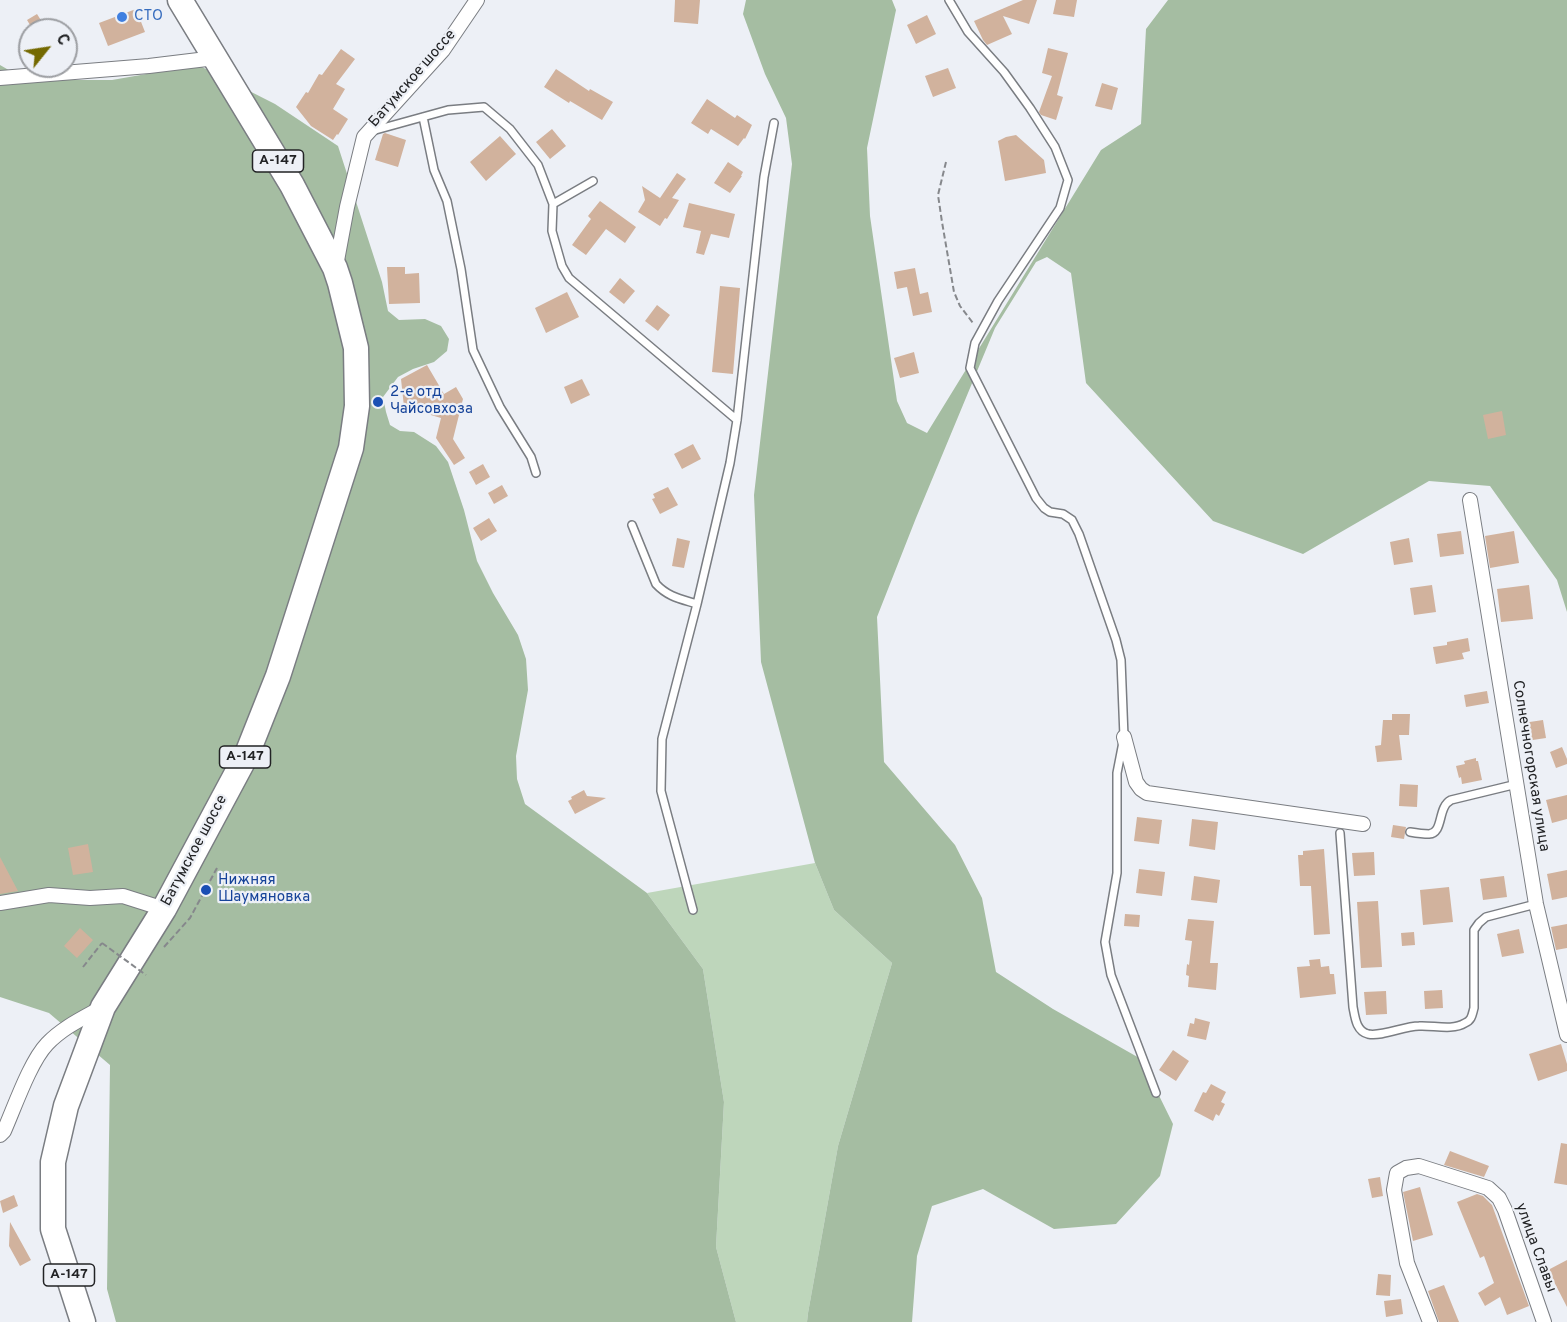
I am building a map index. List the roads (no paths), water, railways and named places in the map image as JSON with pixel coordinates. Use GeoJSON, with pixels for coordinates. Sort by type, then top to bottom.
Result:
{"type":"FeatureCollection","features":[{"type":"Feature","properties":{"kind":"highway","name":"Батумское шоссе"},"geometry":{"type":"LineString","coordinates":[[83,1322],[53,1229],[53,1162],[66,1106],[103,1007],[164,909],[251,744],[278,675],[351,448],[357,406],[356,348],[335,268],[292,185],[180,0]]}},
{"type":"Feature","properties":{"kind":"street","name":"Батумское шоссе"},"geometry":{"type":"LineString","coordinates":[[335,268],[364,137],[443,50],[477,0]]}},
{"type":"Feature","properties":{"kind":"street"},"geometry":{"type":"LineString","coordinates":[[0,78],[149,66],[215,57]]}},
{"type":"Feature","properties":{"kind":"street","name":"Солнечногорская улица"},"geometry":{"type":"LineString","coordinates":[[1470,500],[1536,904],[1567,1035]]}},
{"type":"Feature","properties":{"kind":"street"},"geometry":{"type":"LineString","coordinates":[[1124,737],[1136,782],[1147,793],[1363,824]]}},
{"type":"Feature","properties":{"kind":"street"},"geometry":{"type":"LineString","coordinates":[[0,903],[49,896],[90,898],[123,896],[164,909]]}},
{"type":"Feature","properties":{"kind":"street"},"geometry":{"type":"LineString","coordinates":[[0,1135],[4,1131],[39,1053],[49,1042],[75,1022],[103,1007]]}},
{"type":"Feature","properties":{"kind":"street","name":"улица Славы"},"geometry":{"type":"LineString","coordinates":[[1430,1322],[1407,1263],[1394,1190],[1397,1173],[1406,1168],[1419,1166],[1488,1188],[1499,1198],[1544,1322]]}},
{"type":"Feature","properties":{"kind":"lane"},"geometry":{"type":"LineString","coordinates":[[949,0],[968,32],[1004,72],[1030,108],[1055,147],[1068,180],[1060,208],[1020,266],[981,332],[975,344],[970,368],[1036,498],[1050,512],[1063,514],[1072,520],[1079,534],[1122,660],[1124,737],[1117,773],[1117,873],[1105,942],[1111,975],[1156,1093]]}},
{"type":"Feature","properties":{"kind":"lane"},"geometry":{"type":"LineString","coordinates":[[367,133],[448,110],[484,108],[510,129],[538,165],[553,204],[552,231],[562,266],[569,278],[737,420]]}},
{"type":"Feature","properties":{"kind":"lane"},"geometry":{"type":"LineString","coordinates":[[423,117],[434,170],[447,201],[461,269],[473,351],[500,408],[531,457],[536,472]]}},
{"type":"Feature","properties":{"kind":"lane"},"geometry":{"type":"LineString","coordinates":[[693,910],[661,791],[662,739],[730,463],[737,420],[764,177],[774,123]]}},
{"type":"Feature","properties":{"kind":"lane"},"geometry":{"type":"LineString","coordinates":[[553,204],[592,181]]}},
{"type":"Feature","properties":{"kind":"lane"},"geometry":{"type":"LineString","coordinates":[[633,525],[656,584],[672,597],[697,604]]}},
{"type":"Feature","properties":{"kind":"lane"},"geometry":{"type":"LineString","coordinates":[[1410,832],[1432,834],[1436,832],[1446,802],[1517,784]]}},
{"type":"Feature","properties":{"kind":"lane"},"geometry":{"type":"LineString","coordinates":[[1340,833],[1353,1007],[1356,1021],[1366,1034],[1417,1025],[1456,1027],[1465,1023],[1472,1017],[1474,1008],[1474,930],[1486,917],[1536,904]]}},
{"type":"Feature","properties":{"kind":"place","name":"СТО"},"geometry":{"type":"Point","coordinates":[122,17]}},
{"type":"Feature","properties":{"kind":"place","name":"2-е отд Чайсовхоза"},"geometry":{"type":"Point","coordinates":[378,402]}},
{"type":"Feature","properties":{"kind":"place","name":"Нижняя Шаумяновка"},"geometry":{"type":"Point","coordinates":[206,890]}}]}
